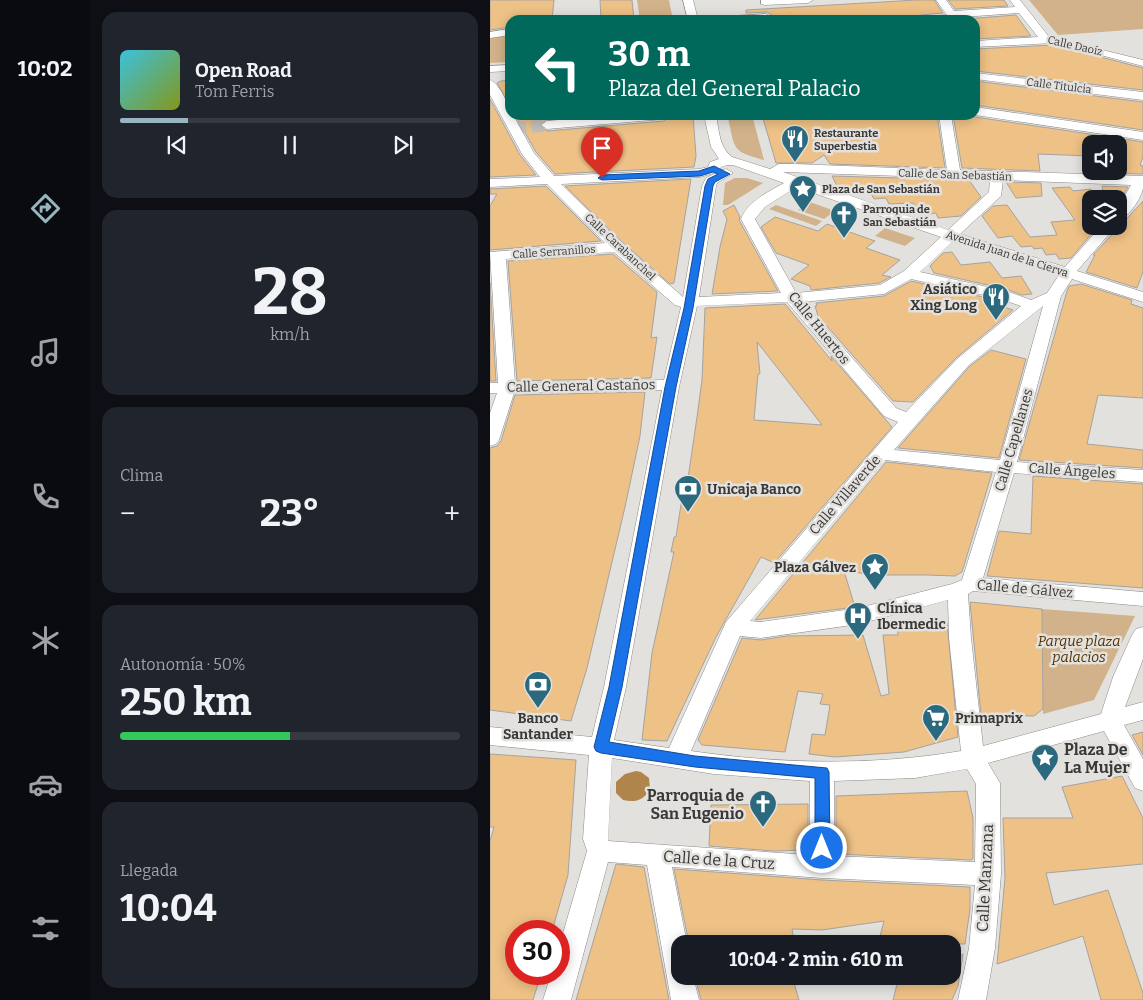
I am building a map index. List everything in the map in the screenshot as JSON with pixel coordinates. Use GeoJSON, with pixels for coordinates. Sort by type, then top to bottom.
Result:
{"type":"FeatureCollection","features":[{"type":"Feature","properties":{"kind":"street"},"geometry":{"type":"LineString","coordinates":[[677,0],[681,15]]}},
{"type":"Feature","properties":{"kind":"street"},"geometry":{"type":"LineString","coordinates":[[688,0],[692,15]]}},
{"type":"Feature","properties":{"kind":"street"},"geometry":{"type":"LineString","coordinates":[[765,15],[764,8],[767,5],[765,1],[808,0]]}},
{"type":"Feature","properties":{"kind":"street"},"geometry":{"type":"LineString","coordinates":[[941,0],[953,15]]}},
{"type":"Feature","properties":{"kind":"street"},"geometry":{"type":"LineString","coordinates":[[1014,0],[1045,39]]}},
{"type":"Feature","properties":{"kind":"street"},"geometry":{"type":"LineString","coordinates":[[976,15],[1022,10]]}},
{"type":"Feature","properties":{"kind":"street"},"geometry":{"type":"LineString","coordinates":[[490,35],[505,33]]}},
{"type":"Feature","properties":{"kind":"street","name":"Calle Daoíz"},"geometry":{"type":"LineString","coordinates":[[980,44],[1045,39],[1143,63]]}},
{"type":"Feature","properties":{"kind":"street"},"geometry":{"type":"LineString","coordinates":[[490,69],[505,68]]}},
{"type":"Feature","properties":{"kind":"street"},"geometry":{"type":"LineString","coordinates":[[490,78],[505,76]]}},
{"type":"Feature","properties":{"kind":"street","name":"Calle Titulcia"},"geometry":{"type":"LineString","coordinates":[[980,77],[1143,96]]}},
{"type":"Feature","properties":{"kind":"street","name":"Calle Carabanchel"},"geometry":{"type":"LineString","coordinates":[[490,84],[505,112]]}},
{"type":"Feature","properties":{"kind":"street"},"geometry":{"type":"LineString","coordinates":[[980,113],[1143,136]]}},
{"type":"Feature","properties":{"kind":"street","name":"Calle Carabanchel"},"geometry":{"type":"LineString","coordinates":[[510,120],[528,154],[550,180],[617,248],[680,302],[689,302]]}},
{"type":"Feature","properties":{"kind":"street"},"geometry":{"type":"LineString","coordinates":[[547,125],[606,120]]}},
{"type":"Feature","properties":{"kind":"street"},"geometry":{"type":"LineString","coordinates":[[557,1000],[599,851],[594,839],[601,747],[615,687],[671,385],[689,302],[709,186],[711,181],[727,167],[713,152],[716,148],[711,120]]}},
{"type":"Feature","properties":{"kind":"street"},"geometry":{"type":"LineString","coordinates":[[946,120],[954,175]]}},
{"type":"Feature","properties":{"kind":"street","name":"Avenida Juan de la Cierva"},"geometry":{"type":"LineString","coordinates":[[490,183],[697,174],[727,167],[758,171],[1068,274],[1143,296]]}},
{"type":"Feature","properties":{"kind":"street","name":"Calle de San Sebastián"},"geometry":{"type":"LineString","coordinates":[[772,175],[780,168],[1142,181]]}},
{"type":"Feature","properties":{"kind":"street"},"geometry":{"type":"LineString","coordinates":[[689,302],[876,291],[892,285],[909,274],[996,194],[997,176]]}},
{"type":"Feature","properties":{"kind":"street"},"geometry":{"type":"LineString","coordinates":[[1127,205],[1142,181]]}},
{"type":"Feature","properties":{"kind":"street","name":"Calle Huertos"},"geometry":{"type":"LineString","coordinates":[[793,183],[755,208],[749,213],[748,219],[790,296],[890,412],[909,420]]}},
{"type":"Feature","properties":{"kind":"street"},"geometry":{"type":"LineString","coordinates":[[1053,296],[1068,274],[1101,235]]}},
{"type":"Feature","properties":{"kind":"street","name":"Calle Serranillos"},"geometry":{"type":"LineString","coordinates":[[494,255],[617,248]]}},
{"type":"Feature","properties":{"kind":"street"},"geometry":{"type":"LineString","coordinates":[[490,440],[507,387],[494,255]]}},
{"type":"Feature","properties":{"kind":"street"},"geometry":{"type":"LineString","coordinates":[[909,274],[1001,294],[1032,305]]}},
{"type":"Feature","properties":{"kind":"street","name":"Calle Villaverde"},"geometry":{"type":"LineString","coordinates":[[676,759],[733,628],[909,420],[963,362],[1032,305],[1053,296]]}},
{"type":"Feature","properties":{"kind":"street","name":"Calle Capellanes"},"geometry":{"type":"LineString","coordinates":[[973,758],[960,638],[964,587],[1007,467],[1053,296]]}},
{"type":"Feature","properties":{"kind":"street","name":"Calle General Castaños"},"geometry":{"type":"LineString","coordinates":[[490,388],[671,385]]}},
{"type":"Feature","properties":{"kind":"street","name":"Calle Ángeles"},"geometry":{"type":"LineString","coordinates":[[881,454],[1007,467],[1143,476]]}},
{"type":"Feature","properties":{"kind":"street","name":"Calle de Gálvez"},"geometry":{"type":"LineString","coordinates":[[733,628],[761,630],[859,616],[964,587],[1143,599]]}},
{"type":"Feature","properties":{"kind":"street"},"geometry":{"type":"LineString","coordinates":[[1143,635],[1124,677],[1110,720],[1143,781]]}},
{"type":"Feature","properties":{"kind":"street"},"geometry":{"type":"LineString","coordinates":[[490,736],[601,747],[676,759],[822,772],[915,768],[973,758],[1143,711]]}},
{"type":"Feature","properties":{"kind":"street","name":"Calle Manzana"},"geometry":{"type":"LineString","coordinates":[[972,1000],[979,975],[988,874],[988,783],[973,758]]}},
{"type":"Feature","properties":{"kind":"street"},"geometry":{"type":"LineString","coordinates":[[822,772],[822,867]]}},
{"type":"Feature","properties":{"kind":"street","name":"Calle de la Cruz"},"geometry":{"type":"LineString","coordinates":[[599,851],[822,867],[988,874]]}},
{"type":"Feature","properties":{"kind":"street"},"geometry":{"type":"LineString","coordinates":[[657,855],[672,935]]}},
{"type":"Feature","properties":{"kind":"street"},"geometry":{"type":"LineString","coordinates":[[682,985],[685,1000]]}},
{"type":"Feature","properties":{"kind":"green space"},"geometry":{"type":"Polygon","coordinates":[[[637,0],[669,0],[672,15],[639,15],[637,0]]]}},
{"type":"Feature","properties":{"kind":"green space"},"geometry":{"type":"Polygon","coordinates":[[[1029,0],[1143,0],[1143,29],[1058,35],[1029,0]]]}},
{"type":"Feature","properties":{"kind":"green space"},"geometry":{"type":"Polygon","coordinates":[[[505,35],[505,62],[490,63],[490,36],[505,35]]]}},
{"type":"Feature","properties":{"kind":"green space"},"geometry":{"type":"Polygon","coordinates":[[[728,120],[753,120],[764,160],[739,151],[733,141],[728,120]]]}},
{"type":"Feature","properties":{"kind":"green space"},"geometry":{"type":"Polygon","coordinates":[[[735,178],[747,178],[763,183],[728,205],[723,205],[725,183],[735,178]]]}},
{"type":"Feature","properties":{"kind":"green space"},"geometry":{"type":"Polygon","coordinates":[[[810,202],[835,211],[824,219],[798,210],[810,202]]]}},
{"type":"Feature","properties":{"kind":"green space"},"geometry":{"type":"Polygon","coordinates":[[[776,205],[822,221],[816,226],[769,209],[776,205]]]}},
{"type":"Feature","properties":{"kind":"green space"},"geometry":{"type":"Polygon","coordinates":[[[885,228],[915,238],[905,246],[875,236],[885,228]]]}},
{"type":"Feature","properties":{"kind":"green space","name":"Parque plaza palacios"},"geometry":{"type":"Polygon","coordinates":[[[1042,609],[1135,616],[1094,700],[1043,714],[1042,609]]]}},
{"type":"Feature","properties":{"kind":"shaded area"},"geometry":{"type":"Polygon","coordinates":[[[636,771],[649,778],[650,789],[639,800],[623,800],[616,793],[616,782],[625,774],[636,771]]]}},
{"type":"Feature","properties":{"kind":"building"},"geometry":{"type":"Polygon","coordinates":[[[490,0],[554,0],[552,15],[505,15],[505,28],[490,30],[490,0]]]}},
{"type":"Feature","properties":{"kind":"building"},"geometry":{"type":"Polygon","coordinates":[[[600,0],[632,0],[634,15],[601,15],[600,0]]]}},
{"type":"Feature","properties":{"kind":"building"},"geometry":{"type":"Polygon","coordinates":[[[934,0],[943,13],[921,15],[772,15],[767,12],[746,13],[746,10],[934,0]]]}},
{"type":"Feature","properties":{"kind":"building"},"geometry":{"type":"Polygon","coordinates":[[[948,0],[1004,0],[1008,6],[955,9],[948,0]]]}},
{"type":"Feature","properties":{"kind":"building"},"geometry":{"type":"Polygon","coordinates":[[[1016,15],[1031,36],[980,39],[980,18],[1016,15]]]}},
{"type":"Feature","properties":{"kind":"building"},"geometry":{"type":"Polygon","coordinates":[[[1054,45],[1143,68],[1143,90],[980,72],[980,49],[1054,45]]]}},
{"type":"Feature","properties":{"kind":"building"},"geometry":{"type":"Polygon","coordinates":[[[505,81],[505,97],[497,83],[505,81]]]}},
{"type":"Feature","properties":{"kind":"building"},"geometry":{"type":"Polygon","coordinates":[[[980,82],[1143,102],[1143,130],[980,106],[980,82]]]}},
{"type":"Feature","properties":{"kind":"building"},"geometry":{"type":"Polygon","coordinates":[[[490,99],[520,155],[536,175],[490,177],[490,99]]]}},
{"type":"Feature","properties":{"kind":"building"},"geometry":{"type":"Polygon","coordinates":[[[980,118],[1096,135],[1082,135],[1082,156],[1038,154],[1040,171],[962,168],[954,120],[980,120],[980,118]]]}},
{"type":"Feature","properties":{"kind":"building"},"geometry":{"type":"Polygon","coordinates":[[[518,120],[546,120],[539,126],[547,131],[665,120],[693,120],[696,156],[694,167],[555,174],[536,152],[518,120]]]}},
{"type":"Feature","properties":{"kind":"building"},"geometry":{"type":"Polygon","coordinates":[[[763,120],[938,120],[945,168],[830,164],[824,155],[812,163],[776,163],[763,120]]]}},
{"type":"Feature","properties":{"kind":"building"},"geometry":{"type":"Polygon","coordinates":[[[1127,140],[1143,142],[1143,157],[1140,165],[1143,166],[1143,174],[1127,174],[1127,140]]]}},
{"type":"Feature","properties":{"kind":"building"},"geometry":{"type":"Polygon","coordinates":[[[832,176],[969,180],[981,197],[961,216],[938,218],[936,213],[922,215],[913,203],[889,204],[886,198],[874,199],[867,187],[842,189],[840,185],[837,186],[832,176]]]}},
{"type":"Feature","properties":{"kind":"building"},"geometry":{"type":"Polygon","coordinates":[[[691,179],[674,283],[670,284],[623,243],[565,186],[691,179]]]}},
{"type":"Feature","properties":{"kind":"building"},"geometry":{"type":"Polygon","coordinates":[[[1006,182],[1041,183],[1042,196],[1016,198],[1006,182]]]}},
{"type":"Feature","properties":{"kind":"building"},"geometry":{"type":"Polygon","coordinates":[[[546,186],[601,241],[490,250],[490,206],[497,194],[490,194],[490,189],[546,186]]]}},
{"type":"Feature","properties":{"kind":"building"},"geometry":{"type":"Polygon","coordinates":[[[1102,186],[1128,187],[1126,190],[1103,190],[1102,186]]]}},
{"type":"Feature","properties":{"kind":"building"},"geometry":{"type":"Polygon","coordinates":[[[1070,187],[1073,191],[1082,190],[1082,235],[1090,235],[1071,258],[1059,259],[1056,254],[1046,255],[1042,248],[1034,249],[1032,246],[1021,247],[1012,236],[998,238],[982,216],[993,206],[1007,205],[1030,237],[1057,235],[1051,222],[1075,220],[1052,188],[1070,187]]]}},
{"type":"Feature","properties":{"kind":"building"},"geometry":{"type":"Polygon","coordinates":[[[1143,201],[1143,272],[1137,288],[1086,272],[1095,255],[1093,255],[1112,235],[1127,235],[1127,218],[1143,201]]]}},
{"type":"Feature","properties":{"kind":"building"},"geometry":{"type":"Polygon","coordinates":[[[734,205],[740,217],[739,220],[778,291],[712,294],[727,219],[723,211],[734,205]]]}},
{"type":"Feature","properties":{"kind":"building"},"geometry":{"type":"Polygon","coordinates":[[[775,217],[818,231],[827,224],[875,241],[866,248],[900,260],[882,275],[891,277],[879,283],[811,290],[810,286],[791,279],[809,265],[776,253],[761,227],[775,217]]]}},
{"type":"Feature","properties":{"kind":"building"},"geometry":{"type":"Polygon","coordinates":[[[952,252],[961,265],[990,262],[1002,278],[1021,276],[1032,294],[1022,295],[1006,289],[934,273],[930,266],[943,253],[952,252]]]}},
{"type":"Feature","properties":{"kind":"building"},"geometry":{"type":"Polygon","coordinates":[[[613,254],[657,292],[651,338],[657,337],[651,378],[517,381],[508,261],[613,254]]]}},
{"type":"Feature","properties":{"kind":"building"},"geometry":{"type":"Polygon","coordinates":[[[911,281],[992,299],[982,300],[1013,310],[956,358],[913,402],[893,401],[818,316],[815,306],[817,306],[816,303],[884,296],[911,281]]]}},
{"type":"Feature","properties":{"kind":"building"},"geometry":{"type":"Polygon","coordinates":[[[490,283],[496,381],[490,381],[490,283]]]}},
{"type":"Feature","properties":{"kind":"building"},"geometry":{"type":"Polygon","coordinates":[[[1081,284],[1132,300],[1131,304],[1143,308],[1143,398],[1098,395],[1087,444],[1143,450],[1143,468],[1019,460],[1067,291],[1069,286],[1081,284]]]}},
{"type":"Feature","properties":{"kind":"building"},"geometry":{"type":"Polygon","coordinates":[[[785,304],[832,361],[831,356],[892,427],[774,563],[761,557],[716,637],[667,741],[642,740],[652,653],[674,552],[671,552],[674,537],[676,537],[682,498],[685,499],[697,417],[702,380],[705,308],[785,304]],[[757,342],[760,374],[758,374],[754,420],[822,425],[757,342]]]}},
{"type":"Feature","properties":{"kind":"building"},"geometry":{"type":"Polygon","coordinates":[[[991,350],[1026,359],[999,458],[898,448],[970,366],[991,350]]]}},
{"type":"Feature","properties":{"kind":"building"},"geometry":{"type":"Polygon","coordinates":[[[645,392],[640,436],[625,507],[587,668],[571,721],[490,710],[490,448],[497,446],[501,441],[515,395],[645,392]]]}},
{"type":"Feature","properties":{"kind":"building"},"geometry":{"type":"Polygon","coordinates":[[[886,462],[992,473],[962,572],[955,576],[876,575],[844,571],[855,607],[755,620],[886,462]]]}},
{"type":"Feature","properties":{"kind":"building"},"geometry":{"type":"Polygon","coordinates":[[[1033,476],[1143,484],[1143,588],[987,576],[999,531],[1031,534],[1033,476]]]}},
{"type":"Feature","properties":{"kind":"building"},"geometry":{"type":"Polygon","coordinates":[[[970,602],[1042,609],[1043,709],[1034,716],[981,715],[970,602]]]}},
{"type":"Feature","properties":{"kind":"building"},"geometry":{"type":"Polygon","coordinates":[[[897,622],[947,622],[958,737],[904,752],[835,757],[809,754],[812,734],[825,735],[830,705],[820,704],[823,694],[798,691],[785,752],[702,745],[698,740],[742,638],[761,640],[787,636],[863,635],[881,696],[889,694],[883,635],[898,635],[897,622]]]}},
{"type":"Feature","properties":{"kind":"building"},"geometry":{"type":"Polygon","coordinates":[[[1143,732],[1143,755],[1132,735],[1143,732]]]}},
{"type":"Feature","properties":{"kind":"building"},"geometry":{"type":"Polygon","coordinates":[[[490,754],[576,760],[568,875],[555,920],[505,920],[505,985],[538,985],[533,1000],[490,1000],[490,841],[494,827],[490,827],[490,754]]]}},
{"type":"Feature","properties":{"kind":"building"},"geometry":{"type":"Polygon","coordinates":[[[1122,776],[1143,818],[1143,864],[1046,873],[1054,905],[1108,890],[1143,993],[1143,1000],[1101,1000],[1083,936],[997,964],[1005,878],[1003,818],[1073,818],[1062,787],[1122,776]]]}},
{"type":"Feature","properties":{"kind":"building"},"geometry":{"type":"Polygon","coordinates":[[[967,791],[973,818],[973,859],[971,860],[836,854],[836,796],[967,791]]]}},
{"type":"Feature","properties":{"kind":"building","name":"Parroquia de San Eugenio"},"geometry":{"type":"Polygon","coordinates":[[[808,804],[808,850],[774,851],[709,846],[711,805],[808,804]]]}},
{"type":"Feature","properties":{"kind":"building"},"geometry":{"type":"Polygon","coordinates":[[[616,864],[644,867],[669,1000],[576,1000],[616,864]]]}},
{"type":"Feature","properties":{"kind":"building"},"geometry":{"type":"Polygon","coordinates":[[[674,869],[822,880],[970,887],[970,909],[965,944],[961,944],[961,935],[880,935],[884,921],[822,930],[792,929],[793,935],[687,935],[674,869]]]}},
{"type":"Feature","properties":{"kind":"building"},"geometry":{"type":"Polygon","coordinates":[[[697,985],[795,985],[799,1000],[701,1000],[697,985]]]}},
{"type":"Feature","properties":{"kind":"building"},"geometry":{"type":"Polygon","coordinates":[[[897,985],[958,985],[952,1000],[893,1000],[897,985]]]}},
{"type":"Feature","properties":{"kind":"tunnel"},"geometry":{"type":"LineString","coordinates":[[514,129],[547,125]]}},
{"type":"Feature","properties":{"kind":"place","name":"Restaurante Superbestia"},"geometry":{"type":"Point","coordinates":[795,163]}},
{"type":"Feature","properties":{"kind":"place","name":"Plaza de San Sebastián"},"geometry":{"type":"Point","coordinates":[803,213]}},
{"type":"Feature","properties":{"kind":"place","name":"Parroquia de San Sebastián"},"geometry":{"type":"Point","coordinates":[844,239]}},
{"type":"Feature","properties":{"kind":"place","name":"Asiático Xing Long"},"geometry":{"type":"Point","coordinates":[996,321]}},
{"type":"Feature","properties":{"kind":"place","name":"Unicaja Banco"},"geometry":{"type":"Point","coordinates":[688,513]}},
{"type":"Feature","properties":{"kind":"place","name":"Plaza Gálvez"},"geometry":{"type":"Point","coordinates":[875,591]}},
{"type":"Feature","properties":{"kind":"place","name":"Clínica Ibermedic"},"geometry":{"type":"Point","coordinates":[858,640]}},
{"type":"Feature","properties":{"kind":"place","name":"Banco Santander"},"geometry":{"type":"Point","coordinates":[538,709]}},
{"type":"Feature","properties":{"kind":"place","name":"Primaprix"},"geometry":{"type":"Point","coordinates":[936,742]}},
{"type":"Feature","properties":{"kind":"place","name":"Plaza De La Mujer"},"geometry":{"type":"Point","coordinates":[1045,782]}},
{"type":"Feature","properties":{"kind":"place","name":"Parroquia de San Eugenio"},"geometry":{"type":"Point","coordinates":[763,828]}},
{"type":"Feature","properties":{"kind":"route"},"geometry":{"type":"LineString","coordinates":[[602,178],[700,173],[714,169],[726,174],[711,181],[709,186],[689,308],[670,387],[615,687],[601,747],[695,762],[822,772],[822,848]]}}]}
